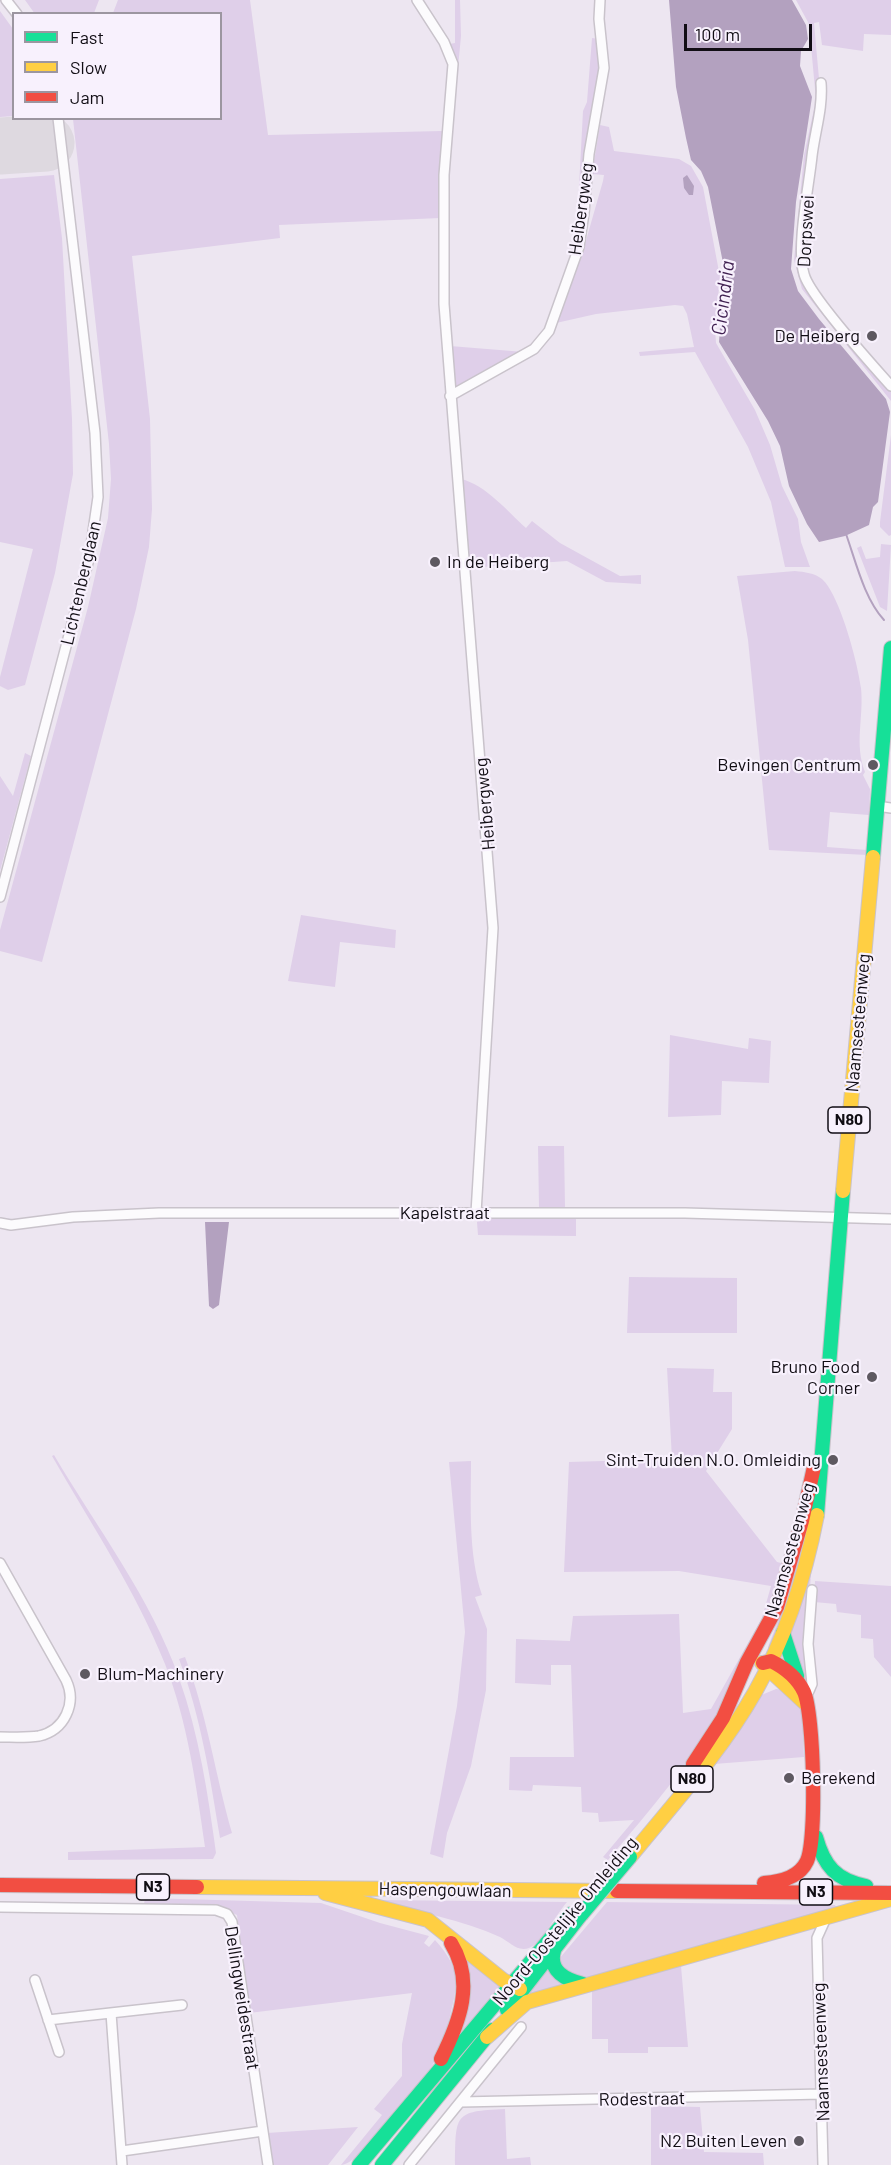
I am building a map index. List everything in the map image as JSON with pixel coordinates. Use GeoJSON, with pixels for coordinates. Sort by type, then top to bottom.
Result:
{"type":"FeatureCollection","features":[{"type":"Feature","properties":{"kind":"main road","name":"Naamsesteenweg"},"geometry":{"type":"LineString","coordinates":[[766,1664],[783,1633],[806,1566],[814,1527],[822,1456],[841,1215],[884,807],[891,648]]}},
{"type":"Feature","properties":{"kind":"main road","name":"Naamsesteenweg"},"geometry":{"type":"LineString","coordinates":[[747,1662],[777,1607],[802,1521],[822,1434]]}},
{"type":"Feature","properties":{"kind":"main road"},"geometry":{"type":"LineString","coordinates":[[723,1718],[744,1680],[766,1664],[777,1607]]}},
{"type":"Feature","properties":{"kind":"main road"},"geometry":{"type":"LineString","coordinates":[[740,1891],[753,1884],[789,1879],[799,1871],[811,1853],[813,1830],[804,1699],[783,1633]]}},
{"type":"Feature","properties":{"kind":"main road","name":"Noord-Oostelijke Omleiding"},"geometry":{"type":"LineString","coordinates":[[624,1857],[699,1757],[723,1718],[747,1662]]}},
{"type":"Feature","properties":{"kind":"main road"},"geometry":{"type":"LineString","coordinates":[[766,1664],[797,1676]]}},
{"type":"Feature","properties":{"kind":"main road"},"geometry":{"type":"LineString","coordinates":[[766,1664],[785,1686],[804,1699]]}},
{"type":"Feature","properties":{"kind":"main road","name":"Noord-Oostelijke Omleiding"},"geometry":{"type":"LineString","coordinates":[[382,2165],[487,2037],[517,1988],[716,1749],[750,1698],[766,1664]]}},
{"type":"Feature","properties":{"kind":"main road"},"geometry":{"type":"LineString","coordinates":[[750,1698],[766,1689],[785,1686]]}},
{"type":"Feature","properties":{"kind":"main road"},"geometry":{"type":"LineString","coordinates":[[813,1830],[827,1869],[849,1884],[891,1888]]}},
{"type":"Feature","properties":{"kind":"main road","name":"Haspengouwlaan"},"geometry":{"type":"LineString","coordinates":[[0,1885],[891,1893]]}},
{"type":"Feature","properties":{"kind":"main road"},"geometry":{"type":"LineString","coordinates":[[306,1888],[428,1920],[517,1988]]}},
{"type":"Feature","properties":{"kind":"main road"},"geometry":{"type":"LineString","coordinates":[[487,2037],[527,2002],[583,1984],[723,1948],[891,1899]]}},
{"type":"Feature","properties":{"kind":"main road","name":"N80"},"geometry":{"type":"LineString","coordinates":[[552,1956],[576,1915]]}},
{"type":"Feature","properties":{"kind":"main road"},"geometry":{"type":"LineString","coordinates":[[428,1920],[460,1954],[466,1974],[465,1995],[458,2021],[431,2078]]}},
{"type":"Feature","properties":{"kind":"main road"},"geometry":{"type":"LineString","coordinates":[[552,1956],[555,1970],[565,1979],[583,1984]]}},
{"type":"Feature","properties":{"kind":"main road","name":"Noord-Oostelijke Omleiding"},"geometry":{"type":"LineString","coordinates":[[360,2164],[431,2078],[517,1988],[552,1956]]}},
{"type":"Feature","properties":{"kind":"street"},"geometry":{"type":"LineString","coordinates":[[6,0],[15,12]]}},
{"type":"Feature","properties":{"kind":"street","name":"Heibergweg"},"geometry":{"type":"LineString","coordinates":[[417,0],[444,42],[453,64],[444,175],[444,304],[493,916],[476,1213]]}},
{"type":"Feature","properties":{"kind":"street","name":"Heibergweg"},"geometry":{"type":"LineString","coordinates":[[450,396],[534,349],[543,342],[549,331],[579,247],[589,154],[598,113],[604,68],[599,19],[600,0]]}},
{"type":"Feature","properties":{"kind":"street","name":"Dorpswei"},"geometry":{"type":"LineString","coordinates":[[821,83],[822,96],[813,145],[803,241],[804,276],[818,299],[891,386]]}},
{"type":"Feature","properties":{"kind":"street","name":"Lichtenberglaan"},"geometry":{"type":"LineString","coordinates":[[0,897],[89,559],[98,497],[95,433],[58,120]]}},
{"type":"Feature","properties":{"kind":"street","name":"Kapelstraat"},"geometry":{"type":"LineString","coordinates":[[0,1223],[11,1225],[113,1214],[841,1215],[891,1219]]}},
{"type":"Feature","properties":{"kind":"street"},"geometry":{"type":"LineString","coordinates":[[0,1563],[66,1680],[71,1696],[67,1715],[53,1730],[41,1736],[0,1737]]}},
{"type":"Feature","properties":{"kind":"street","name":"Naamsesteenweg"},"geometry":{"type":"LineString","coordinates":[[804,1699],[812,1684],[808,1644],[812,1590]]}},
{"type":"Feature","properties":{"kind":"street","name":"Dellingweidestraat"},"geometry":{"type":"LineString","coordinates":[[0,1907],[216,1910],[227,1914],[231,1922],[268,2165]]}},
{"type":"Feature","properties":{"kind":"street","name":"Naamsesteenweg"},"geometry":{"type":"LineString","coordinates":[[823,2165],[817,1938],[826,1918]]}},
{"type":"Feature","properties":{"kind":"street"},"geometry":{"type":"LineString","coordinates":[[800,1924],[817,1938]]}},
{"type":"Feature","properties":{"kind":"street"},"geometry":{"type":"LineString","coordinates":[[35,1980],[59,2052]]}},
{"type":"Feature","properties":{"kind":"street"},"geometry":{"type":"LineString","coordinates":[[48,2020],[182,2005]]}},
{"type":"Feature","properties":{"kind":"street"},"geometry":{"type":"LineString","coordinates":[[111,2013],[122,2165]]}},
{"type":"Feature","properties":{"kind":"street"},"geometry":{"type":"LineString","coordinates":[[409,2165],[521,2027]]}},
{"type":"Feature","properties":{"kind":"street","name":"Rodestraat"},"geometry":{"type":"LineString","coordinates":[[461,2102],[822,2094]]}},
{"type":"Feature","properties":{"kind":"street"},"geometry":{"type":"LineString","coordinates":[[122,2151],[263,2131]]}},
{"type":"Feature","properties":{"kind":"shaded area"},"geometry":{"type":"Polygon","coordinates":[[[25,0],[99,0],[94,12],[34,12],[25,0]]]}},
{"type":"Feature","properties":{"kind":"shaded area"},"geometry":{"type":"Polygon","coordinates":[[[118,0],[250,0],[268,135],[442,131],[440,218],[279,225],[280,238],[132,256],[150,419],[152,509],[149,547],[136,609],[42,962],[0,951],[0,930],[88,607],[108,518],[111,479],[73,120],[222,120],[222,12],[113,12],[118,0]]]}},
{"type":"Feature","properties":{"kind":"shaded area"},"geometry":{"type":"Polygon","coordinates":[[[455,0],[460,0],[461,36],[454,109],[451,109],[449,44],[455,43],[455,0]]]}},
{"type":"Feature","properties":{"kind":"shaded area"},"geometry":{"type":"Polygon","coordinates":[[[796,0],[891,0],[891,35],[864,34],[863,51],[822,45],[819,22],[814,23],[821,101],[800,271],[849,341],[891,392],[891,401],[802,289],[794,260],[804,155],[816,100],[809,24],[796,0]]]}},
{"type":"Feature","properties":{"kind":"shaded area"},"geometry":{"type":"Polygon","coordinates":[[[0,11],[12,28],[12,116],[0,117],[0,11]]]}},
{"type":"Feature","properties":{"kind":"shaded area"},"geometry":{"type":"Polygon","coordinates":[[[592,38],[600,39],[602,66],[583,184],[579,187],[583,111],[587,102],[592,38]]]}},
{"type":"Feature","properties":{"kind":"shaded area"},"geometry":{"type":"Polygon","coordinates":[[[600,125],[609,127],[614,151],[679,159],[691,166],[703,187],[720,277],[715,329],[716,343],[755,410],[770,445],[782,486],[798,519],[801,542],[810,567],[785,567],[771,502],[748,447],[695,352],[640,356],[639,352],[694,347],[683,306],[596,314],[556,323],[583,251],[603,181],[604,175],[592,174],[600,125]]]}},
{"type":"Feature","properties":{"kind":"shaded area"},"geometry":{"type":"Polygon","coordinates":[[[54,175],[62,238],[73,474],[55,573],[25,685],[8,690],[0,686],[0,677],[33,549],[0,542],[0,179],[54,175]]]}},
{"type":"Feature","properties":{"kind":"shaded area"},"geometry":{"type":"Polygon","coordinates":[[[450,346],[524,352],[455,390],[450,346]]]}},
{"type":"Feature","properties":{"kind":"shaded area"},"geometry":{"type":"Polygon","coordinates":[[[891,435],[891,535],[889,536],[880,527],[880,522],[891,435]]]}},
{"type":"Feature","properties":{"kind":"shaded area"},"geometry":{"type":"Polygon","coordinates":[[[461,479],[488,493],[526,528],[532,521],[560,543],[620,576],[641,575],[641,584],[606,582],[567,561],[467,568],[461,479]]]}},
{"type":"Feature","properties":{"kind":"shaded area"},"geometry":{"type":"Polygon","coordinates":[[[881,544],[891,545],[887,611],[880,607],[857,548],[861,546],[866,559],[880,557],[881,544]]]}},
{"type":"Feature","properties":{"kind":"shaded area"},"geometry":{"type":"Polygon","coordinates":[[[795,571],[816,575],[829,587],[847,630],[861,688],[860,751],[865,772],[863,775],[870,789],[869,815],[830,812],[827,847],[867,850],[867,855],[769,850],[748,640],[737,576],[795,571]]]}},
{"type":"Feature","properties":{"kind":"shaded area"},"geometry":{"type":"Polygon","coordinates":[[[25,753],[31,756],[0,871],[0,776],[13,796],[25,753]]]}},
{"type":"Feature","properties":{"kind":"shaded area"},"geometry":{"type":"Polygon","coordinates":[[[301,915],[396,930],[395,948],[340,942],[335,987],[288,981],[301,915]]]}},
{"type":"Feature","properties":{"kind":"shaded area"},"geometry":{"type":"Polygon","coordinates":[[[670,1035],[748,1049],[749,1038],[771,1041],[769,1083],[722,1081],[721,1115],[668,1117],[670,1035]]]}},
{"type":"Feature","properties":{"kind":"shaded area"},"geometry":{"type":"Polygon","coordinates":[[[538,1146],[564,1146],[565,1207],[539,1207],[538,1146]]]}},
{"type":"Feature","properties":{"kind":"shaded area"},"geometry":{"type":"Polygon","coordinates":[[[481,1218],[576,1219],[576,1236],[478,1235],[477,1222],[481,1218]]]}},
{"type":"Feature","properties":{"kind":"shaded area"},"geometry":{"type":"Polygon","coordinates":[[[629,1277],[737,1278],[737,1333],[627,1333],[629,1277]]]}},
{"type":"Feature","properties":{"kind":"shaded area"},"geometry":{"type":"Polygon","coordinates":[[[667,1368],[714,1369],[713,1392],[732,1392],[732,1429],[706,1471],[777,1562],[785,1564],[759,1635],[726,1703],[685,1765],[608,1860],[603,1857],[634,1820],[599,1822],[598,1813],[582,1812],[581,1787],[533,1785],[532,1791],[509,1790],[510,1757],[574,1757],[571,1665],[551,1665],[551,1685],[515,1683],[516,1639],[570,1641],[573,1616],[679,1614],[683,1713],[711,1709],[762,1618],[771,1586],[679,1571],[564,1572],[569,1462],[672,1459],[667,1368]]]}},
{"type":"Feature","properties":{"kind":"shaded area"},"geometry":{"type":"Polygon","coordinates":[[[54,1455],[154,1620],[179,1678],[202,1764],[216,1853],[213,1859],[68,1860],[68,1852],[205,1847],[185,1731],[165,1664],[141,1610],[52,1456],[54,1455]]]}},
{"type":"Feature","properties":{"kind":"shaded area"},"geometry":{"type":"Polygon","coordinates":[[[471,1461],[472,1546],[482,1595],[475,1597],[487,1629],[486,1690],[471,1766],[447,1833],[443,1858],[430,1854],[457,1706],[465,1632],[449,1462],[471,1461]]]}},
{"type":"Feature","properties":{"kind":"shaded area"},"geometry":{"type":"Polygon","coordinates":[[[804,1528],[811,1529],[796,1590],[768,1653],[768,1647],[787,1597],[786,1587],[804,1528]]]}},
{"type":"Feature","properties":{"kind":"shaded area"},"geometry":{"type":"Polygon","coordinates":[[[807,1574],[811,1574],[806,1646],[809,1684],[805,1686],[789,1634],[807,1574]]]}},
{"type":"Feature","properties":{"kind":"shaded area"},"geometry":{"type":"Polygon","coordinates":[[[815,1581],[891,1586],[891,1677],[874,1657],[873,1639],[861,1638],[861,1615],[837,1612],[836,1604],[814,1602],[815,1581]]]}},
{"type":"Feature","properties":{"kind":"shaded area"},"geometry":{"type":"Polygon","coordinates":[[[185,1657],[205,1722],[232,1833],[220,1838],[199,1725],[179,1659],[185,1657]]]}},
{"type":"Feature","properties":{"kind":"shaded area"},"geometry":{"type":"Polygon","coordinates":[[[776,1689],[783,1690],[802,1709],[804,1757],[714,1764],[759,1696],[776,1689]]]}},
{"type":"Feature","properties":{"kind":"shaded area"},"geometry":{"type":"Polygon","coordinates":[[[145,1898],[321,1903],[380,1923],[429,1936],[424,1943],[429,1947],[435,1940],[451,1961],[456,1980],[448,2025],[451,2026],[427,2074],[390,2122],[362,2152],[341,2165],[382,2115],[374,2109],[402,2076],[402,2044],[412,1993],[249,2013],[237,1915],[220,1907],[144,1904],[145,1898]]]}},
{"type":"Feature","properties":{"kind":"shaded area"},"geometry":{"type":"Polygon","coordinates":[[[379,1901],[567,1902],[539,1940],[529,1948],[521,1949],[500,1937],[471,1926],[379,1901]]]}},
{"type":"Feature","properties":{"kind":"shaded area"},"geometry":{"type":"Polygon","coordinates":[[[607,1902],[835,1905],[837,1909],[648,1960],[592,1980],[576,1979],[559,1965],[559,1959],[607,1902]]]}},
{"type":"Feature","properties":{"kind":"shaded area"},"geometry":{"type":"Polygon","coordinates":[[[466,1955],[504,1985],[452,2045],[466,1955]]]}},
{"type":"Feature","properties":{"kind":"shaded area"},"geometry":{"type":"Polygon","coordinates":[[[548,1966],[555,1979],[565,1987],[522,2001],[548,1966]]]}},
{"type":"Feature","properties":{"kind":"shaded area"},"geometry":{"type":"Polygon","coordinates":[[[681,1966],[688,2047],[648,2047],[648,2053],[608,2053],[608,2039],[592,2039],[592,1990],[681,1966]]]}},
{"type":"Feature","properties":{"kind":"shaded area"},"geometry":{"type":"Polygon","coordinates":[[[651,2106],[700,2107],[704,2152],[763,2153],[764,2165],[651,2165],[651,2106]]]}},
{"type":"Feature","properties":{"kind":"shaded area"},"geometry":{"type":"Polygon","coordinates":[[[505,2109],[507,2159],[530,2157],[531,2165],[455,2165],[456,2135],[461,2119],[475,2112],[505,2109]]]}},
{"type":"Feature","properties":{"kind":"shaded area"},"geometry":{"type":"Polygon","coordinates":[[[358,2127],[328,2165],[272,2165],[267,2133],[358,2127]]]}},
{"type":"Feature","properties":{"kind":"water"},"geometry":{"type":"Polygon","coordinates":[[[669,0],[792,0],[806,25],[808,39],[801,51],[800,66],[812,97],[796,202],[791,269],[798,291],[886,399],[890,412],[878,502],[873,507],[869,525],[845,536],[819,542],[807,524],[789,486],[780,446],[768,421],[719,342],[724,268],[708,187],[701,171],[691,160],[686,138],[676,87],[669,0]]]}},
{"type":"Feature","properties":{"kind":"water"},"geometry":{"type":"Polygon","coordinates":[[[687,175],[694,186],[693,195],[689,195],[684,188],[683,178],[687,175]]]}},
{"type":"Feature","properties":{"kind":"water"},"geometry":{"type":"Polygon","coordinates":[[[205,1222],[229,1222],[219,1305],[213,1309],[209,1306],[205,1222]]]}},
{"type":"Feature","properties":{"kind":"waterway","name":"Cicindria"},"geometry":{"type":"LineString","coordinates":[[846,534],[866,591],[884,620]]}},
{"type":"Feature","properties":{"kind":"runway"},"geometry":{"type":"LineString","coordinates":[[0,146],[46,143]]}},
{"type":"Feature","properties":{"kind":"traffic: fast"},"geometry":{"type":"LineString","coordinates":[[873,857],[891,648]]}},
{"type":"Feature","properties":{"kind":"traffic: fast"},"geometry":{"type":"LineString","coordinates":[[817,1515],[843,1191]]}},
{"type":"Feature","properties":{"kind":"traffic: fast"},"geometry":{"type":"LineString","coordinates":[[783,1633],[797,1676]]}},
{"type":"Feature","properties":{"kind":"traffic: fast"},"geometry":{"type":"LineString","coordinates":[[816,1837],[827,1864],[839,1876],[866,1886]]}},
{"type":"Feature","properties":{"kind":"traffic: fast"},"geometry":{"type":"LineString","coordinates":[[581,1915],[630,1857]]}},
{"type":"Feature","properties":{"kind":"traffic: fast"},"geometry":{"type":"LineString","coordinates":[[359,2165],[571,1914]]}},
{"type":"Feature","properties":{"kind":"traffic: fast"},"geometry":{"type":"LineString","coordinates":[[507,2010],[580,1916]]}},
{"type":"Feature","properties":{"kind":"traffic: fast"},"geometry":{"type":"LineString","coordinates":[[554,1951],[554,1964],[560,1974],[583,1984]]}},
{"type":"Feature","properties":{"kind":"traffic: fast"},"geometry":{"type":"LineString","coordinates":[[382,2165],[492,2030]]}},
{"type":"Feature","properties":{"kind":"traffic: slow"},"geometry":{"type":"LineString","coordinates":[[843,1191],[873,857]]}},
{"type":"Feature","properties":{"kind":"traffic: slow"},"geometry":{"type":"LineString","coordinates":[[630,1857],[712,1757],[755,1692],[776,1650],[793,1606],[807,1561],[817,1515]]}},
{"type":"Feature","properties":{"kind":"traffic: slow"},"geometry":{"type":"LineString","coordinates":[[762,1663],[805,1703]]}},
{"type":"Feature","properties":{"kind":"traffic: slow"},"geometry":{"type":"LineString","coordinates":[[197,1887],[617,1891]]}},
{"type":"Feature","properties":{"kind":"traffic: slow"},"geometry":{"type":"LineString","coordinates":[[325,1893],[428,1920],[503,1980],[520,1989]]}},
{"type":"Feature","properties":{"kind":"traffic: slow"},"geometry":{"type":"LineString","coordinates":[[487,2037],[527,2002],[891,1899]]}},
{"type":"Feature","properties":{"kind":"traffic: jam"},"geometry":{"type":"LineString","coordinates":[[693,1764],[723,1718],[747,1662],[777,1607],[802,1521],[814,1467]]}},
{"type":"Feature","properties":{"kind":"traffic: jam"},"geometry":{"type":"LineString","coordinates":[[763,1663],[771,1661],[786,1670],[804,1692],[810,1725],[813,1777],[812,1829],[807,1861],[804,1867],[794,1875],[776,1882],[764,1883]]}},
{"type":"Feature","properties":{"kind":"traffic: jam"},"geometry":{"type":"LineString","coordinates":[[0,1885],[197,1887]]}},
{"type":"Feature","properties":{"kind":"traffic: jam"},"geometry":{"type":"LineString","coordinates":[[617,1891],[891,1893]]}},
{"type":"Feature","properties":{"kind":"traffic: jam"},"geometry":{"type":"LineString","coordinates":[[441,2059],[454,2030],[462,2001],[462,1972],[451,1943]]}},
{"type":"Feature","properties":{"kind":"place","name":"De Heiberg"},"geometry":{"type":"Point","coordinates":[872,336]}},
{"type":"Feature","properties":{"kind":"place","name":"In de Heiberg"},"geometry":{"type":"Point","coordinates":[435,562]}},
{"type":"Feature","properties":{"kind":"place","name":"Bevingen Centrum"},"geometry":{"type":"Point","coordinates":[873,765]}},
{"type":"Feature","properties":{"kind":"place","name":"Bruno Food Corner"},"geometry":{"type":"Point","coordinates":[872,1377]}},
{"type":"Feature","properties":{"kind":"place","name":"Sint-Truiden N.O. Omleiding"},"geometry":{"type":"Point","coordinates":[833,1460]}},
{"type":"Feature","properties":{"kind":"place","name":"Blum-Machinery"},"geometry":{"type":"Point","coordinates":[85,1674]}},
{"type":"Feature","properties":{"kind":"place","name":"Berekend"},"geometry":{"type":"Point","coordinates":[789,1778]}},
{"type":"Feature","properties":{"kind":"place","name":"N2 Buiten Leven"},"geometry":{"type":"Point","coordinates":[799,2141]}}]}
